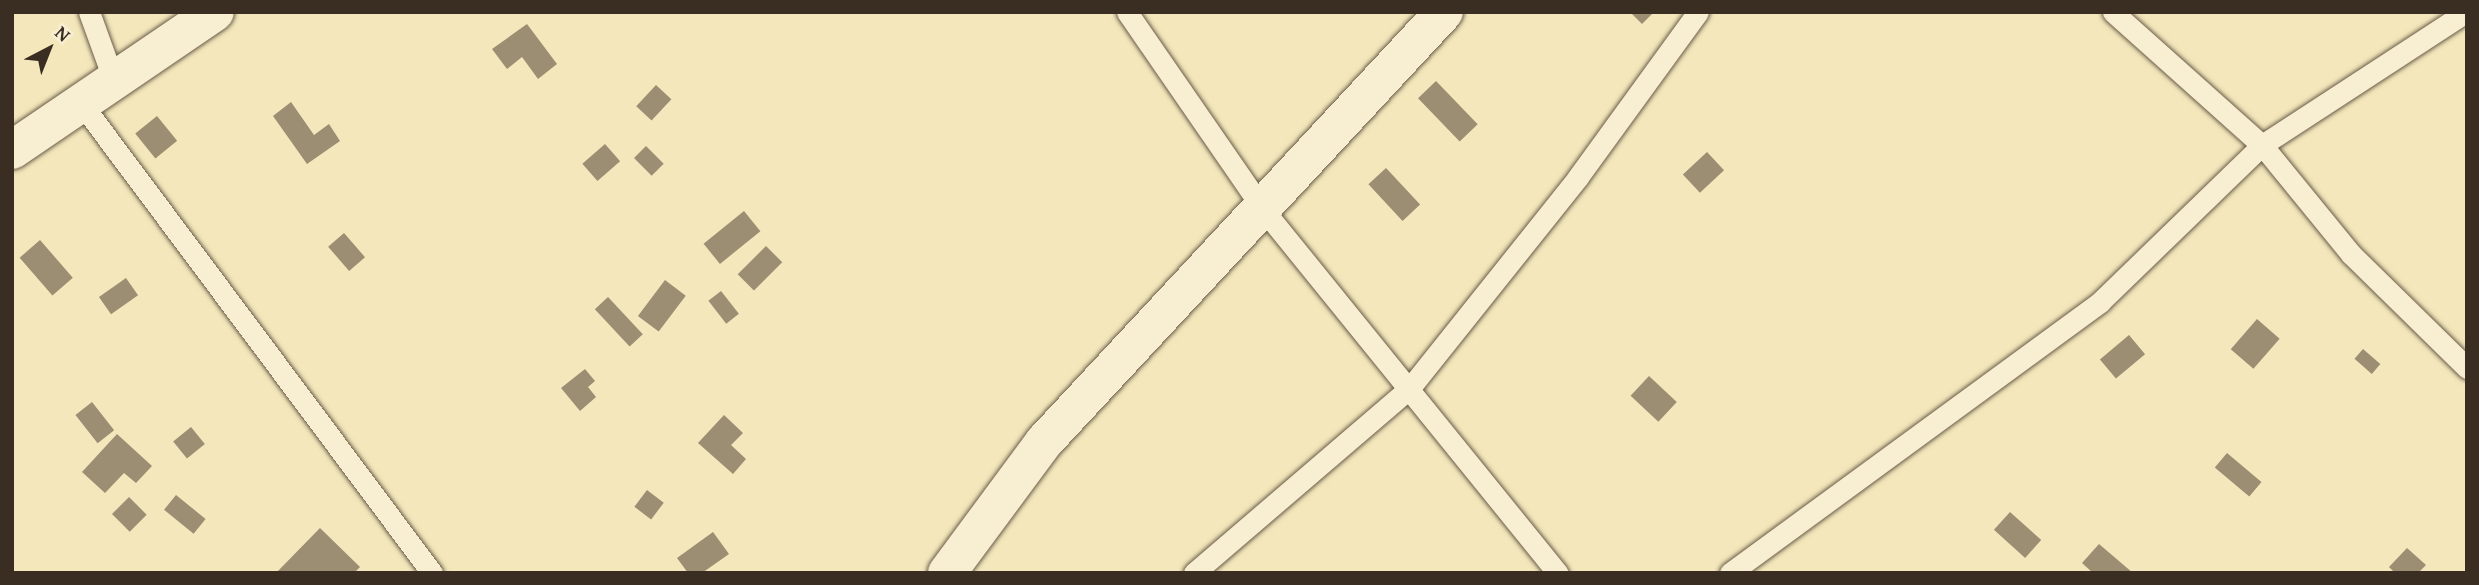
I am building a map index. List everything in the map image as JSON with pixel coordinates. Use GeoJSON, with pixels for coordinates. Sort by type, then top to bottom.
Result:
{"type":"FeatureCollection","features":[{"type":"Feature","properties":{"kind":"street"},"geometry":{"type":"LineString","coordinates":[[12,150],[215,12]]}},
{"type":"Feature","properties":{"kind":"street"},"geometry":{"type":"LineString","coordinates":[[947,573],[1044,442],[1444,12]]}},
{"type":"Feature","properties":{"kind":"lane"},"geometry":{"type":"LineString","coordinates":[[89,12],[114,81]]}},
{"type":"Feature","properties":{"kind":"lane"},"geometry":{"type":"LineString","coordinates":[[1127,12],[1262,208],[1558,573]]}},
{"type":"Feature","properties":{"kind":"lane"},"geometry":{"type":"LineString","coordinates":[[1194,573],[1409,389],[1578,177],[1698,12]]}},
{"type":"Feature","properties":{"kind":"lane"},"geometry":{"type":"LineString","coordinates":[[2113,12],[2262,145],[2351,254],[2467,368]]}},
{"type":"Feature","properties":{"kind":"lane"},"geometry":{"type":"LineString","coordinates":[[1730,573],[2100,302],[2262,145],[2466,12]]}},
{"type":"Feature","properties":{"kind":"lane"},"geometry":{"type":"LineString","coordinates":[[81,103],[432,573]]}},
{"type":"Feature","properties":{"kind":"building"},"geometry":{"type":"Polygon","coordinates":[[[1630,12],[1654,12],[1642,24],[1630,12]]]}},
{"type":"Feature","properties":{"kind":"building"},"geometry":{"type":"Polygon","coordinates":[[[527,24],[557,64],[538,79],[522,57],[507,69],[492,49],[527,24]]]}},
{"type":"Feature","properties":{"kind":"building"},"geometry":{"type":"Polygon","coordinates":[[[1436,81],[1478,124],[1460,142],[1418,98],[1436,81]]]}},
{"type":"Feature","properties":{"kind":"building"},"geometry":{"type":"Polygon","coordinates":[[[656,85],[671,99],[652,121],[636,106],[656,85]]]}},
{"type":"Feature","properties":{"kind":"building"},"geometry":{"type":"Polygon","coordinates":[[[291,102],[314,135],[329,124],[340,141],[307,164],[273,116],[291,102]]]}},
{"type":"Feature","properties":{"kind":"building"},"geometry":{"type":"Polygon","coordinates":[[[157,116],[177,141],[155,158],[135,134],[157,116]]]}},
{"type":"Feature","properties":{"kind":"building"},"geometry":{"type":"Polygon","coordinates":[[[605,144],[620,161],[597,181],[582,164],[605,144]]]}},
{"type":"Feature","properties":{"kind":"building"},"geometry":{"type":"Polygon","coordinates":[[[646,146],[664,164],[652,176],[634,158],[646,146]]]}},
{"type":"Feature","properties":{"kind":"building"},"geometry":{"type":"Polygon","coordinates":[[[1707,152],[1724,170],[1700,193],[1683,175],[1707,152]]]}},
{"type":"Feature","properties":{"kind":"building"},"geometry":{"type":"Polygon","coordinates":[[[1386,168],[1420,205],[1403,221],[1368,184],[1386,168]]]}},
{"type":"Feature","properties":{"kind":"building"},"geometry":{"type":"Polygon","coordinates":[[[744,211],[760,231],[720,264],[704,244],[744,211]]]}},
{"type":"Feature","properties":{"kind":"building"},"geometry":{"type":"Polygon","coordinates":[[[344,233],[365,257],[349,271],[328,247],[344,233]]]}},
{"type":"Feature","properties":{"kind":"building"},"geometry":{"type":"Polygon","coordinates":[[[40,240],[73,278],[52,295],[20,258],[40,240]]]}},
{"type":"Feature","properties":{"kind":"building"},"geometry":{"type":"Polygon","coordinates":[[[766,246],[782,262],[754,291],[738,274],[766,246]]]}},
{"type":"Feature","properties":{"kind":"building"},"geometry":{"type":"Polygon","coordinates":[[[126,278],[138,295],[111,314],[99,297],[126,278]]]}},
{"type":"Feature","properties":{"kind":"building"},"geometry":{"type":"Polygon","coordinates":[[[665,280],[686,296],[659,332],[638,316],[665,280]]]}},
{"type":"Feature","properties":{"kind":"building"},"geometry":{"type":"Polygon","coordinates":[[[721,291],[739,314],[726,324],[708,301],[721,291]]]}},
{"type":"Feature","properties":{"kind":"building"},"geometry":{"type":"Polygon","coordinates":[[[608,297],[643,334],[630,347],[595,309],[608,297]]]}},
{"type":"Feature","properties":{"kind":"building"},"geometry":{"type":"Polygon","coordinates":[[[2257,319],[2280,339],[2253,369],[2231,349],[2257,319]]]}},
{"type":"Feature","properties":{"kind":"building"},"geometry":{"type":"Polygon","coordinates":[[[2129,335],[2145,354],[2116,379],[2100,359],[2129,335]]]}},
{"type":"Feature","properties":{"kind":"building"},"geometry":{"type":"Polygon","coordinates":[[[2363,349],[2380,364],[2372,374],[2354,359],[2363,349]]]}},
{"type":"Feature","properties":{"kind":"building"},"geometry":{"type":"Polygon","coordinates":[[[585,369],[595,381],[588,387],[596,397],[580,411],[561,388],[585,369]]]}},
{"type":"Feature","properties":{"kind":"building"},"geometry":{"type":"Polygon","coordinates":[[[1649,376],[1677,402],[1658,422],[1631,396],[1649,376]]]}},
{"type":"Feature","properties":{"kind":"building"},"geometry":{"type":"Polygon","coordinates":[[[92,402],[114,430],[98,443],[75,415],[92,402]]]}},
{"type":"Feature","properties":{"kind":"building"},"geometry":{"type":"Polygon","coordinates":[[[724,415],[743,433],[731,445],[746,459],[733,474],[698,443],[724,415]]]}},
{"type":"Feature","properties":{"kind":"building"},"geometry":{"type":"Polygon","coordinates":[[[191,427],[205,444],[187,459],[173,441],[191,427]]]}},
{"type":"Feature","properties":{"kind":"building"},"geometry":{"type":"Polygon","coordinates":[[[117,434],[152,466],[136,483],[124,473],[105,493],[82,472],[117,434]]]}},
{"type":"Feature","properties":{"kind":"building"},"geometry":{"type":"Polygon","coordinates":[[[2227,453],[2261,482],[2249,496],[2215,468],[2227,453]]]}},
{"type":"Feature","properties":{"kind":"building"},"geometry":{"type":"Polygon","coordinates":[[[647,490],[664,503],[651,519],[634,507],[647,490]]]}},
{"type":"Feature","properties":{"kind":"building"},"geometry":{"type":"Polygon","coordinates":[[[176,495],[206,519],[194,534],[164,510],[176,495]]]}},
{"type":"Feature","properties":{"kind":"building"},"geometry":{"type":"Polygon","coordinates":[[[129,497],[147,515],[130,532],[112,514],[129,497]]]}},
{"type":"Feature","properties":{"kind":"building"},"geometry":{"type":"Polygon","coordinates":[[[2010,512],[2041,540],[2025,558],[1994,530],[2010,512]]]}},
{"type":"Feature","properties":{"kind":"building"},"geometry":{"type":"Polygon","coordinates":[[[320,528],[360,567],[354,573],[276,573],[320,528]]]}},
{"type":"Feature","properties":{"kind":"building"},"geometry":{"type":"Polygon","coordinates":[[[713,532],[729,554],[702,573],[688,573],[677,558],[713,532]]]}},
{"type":"Feature","properties":{"kind":"building"},"geometry":{"type":"Polygon","coordinates":[[[2099,544],[2133,573],[2093,573],[2082,563],[2099,544]]]}},
{"type":"Feature","properties":{"kind":"building"},"geometry":{"type":"Polygon","coordinates":[[[2407,548],[2426,565],[2418,573],[2395,573],[2389,567],[2407,548]]]}}]}
